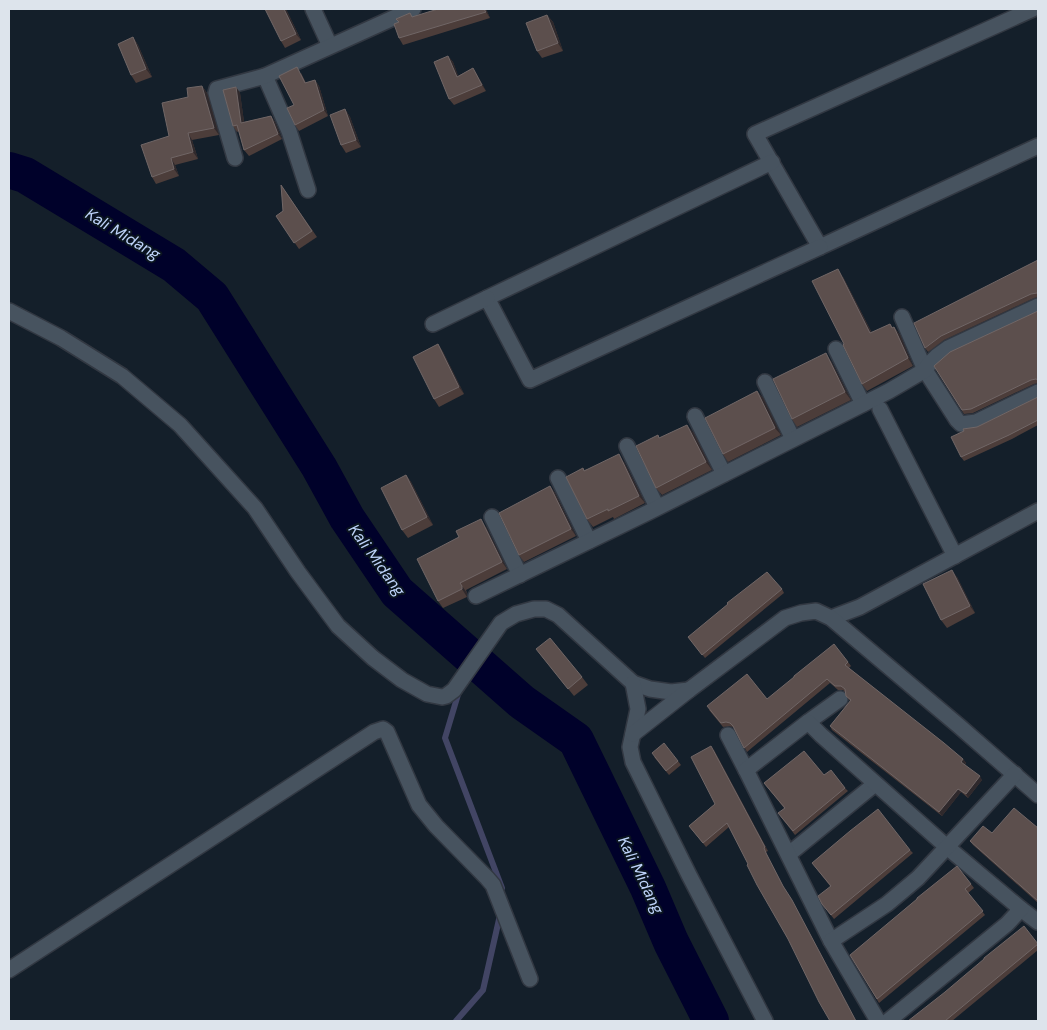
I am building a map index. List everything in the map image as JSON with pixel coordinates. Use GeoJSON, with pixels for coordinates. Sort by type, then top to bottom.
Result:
{"type":"FeatureCollection","features":[{"type":"Feature","properties":{"kind":"street"},"geometry":{"type":"LineString","coordinates":[[312,9],[330,46]]}},
{"type":"Feature","properties":{"kind":"street"},"geometry":{"type":"LineString","coordinates":[[235,158],[216,90],[265,76],[413,9]]}},
{"type":"Feature","properties":{"kind":"street"},"geometry":{"type":"LineString","coordinates":[[820,247],[755,134],[1033,9]]}},
{"type":"Feature","properties":{"kind":"street"},"geometry":{"type":"LineString","coordinates":[[265,76],[289,131],[308,190]]}},
{"type":"Feature","properties":{"kind":"street"},"geometry":{"type":"LineString","coordinates":[[487,298],[530,380],[1038,146]]}},
{"type":"Feature","properties":{"kind":"street"},"geometry":{"type":"LineString","coordinates":[[433,324],[772,162]]}},
{"type":"Feature","properties":{"kind":"street"},"geometry":{"type":"LineString","coordinates":[[476,596],[889,392],[926,370],[937,356],[948,348],[1038,306]]}},
{"type":"Feature","properties":{"kind":"street"},"geometry":{"type":"LineString","coordinates":[[9,310],[61,338],[122,376],[180,425],[255,508],[298,572],[338,626],[373,658],[402,680],[428,694],[446,696],[454,690],[501,623],[516,614],[534,609],[546,609],[558,615],[633,683],[650,689],[671,692],[689,690]]}},
{"type":"Feature","properties":{"kind":"street"},"geometry":{"type":"LineString","coordinates":[[902,316],[926,370],[957,420],[963,425],[976,422],[1038,392]]}},
{"type":"Feature","properties":{"kind":"street"},"geometry":{"type":"LineString","coordinates":[[836,349],[863,404]]}},
{"type":"Feature","properties":{"kind":"street"},"geometry":{"type":"LineString","coordinates":[[765,382],[793,440]]}},
{"type":"Feature","properties":{"kind":"street"},"geometry":{"type":"LineString","coordinates":[[880,410],[955,556]]}},
{"type":"Feature","properties":{"kind":"street"},"geometry":{"type":"LineString","coordinates":[[695,416],[724,474]]}},
{"type":"Feature","properties":{"kind":"street"},"geometry":{"type":"LineString","coordinates":[[627,446],[657,507]]}},
{"type":"Feature","properties":{"kind":"street"},"geometry":{"type":"LineString","coordinates":[[558,478],[589,541]]}},
{"type":"Feature","properties":{"kind":"street"},"geometry":{"type":"LineString","coordinates":[[831,618],[860,607],[1038,511]]}},
{"type":"Feature","properties":{"kind":"street"},"geometry":{"type":"LineString","coordinates":[[492,517],[520,575]]}},
{"type":"Feature","properties":{"kind":"street"},"geometry":{"type":"LineString","coordinates":[[633,734],[785,618],[816,611],[831,618],[1038,795]]}},
{"type":"Feature","properties":{"kind":"street"},"geometry":{"type":"LineString","coordinates":[[633,683],[638,709],[630,747],[633,762],[689,876],[765,1021]]}},
{"type":"Feature","properties":{"kind":"street"},"geometry":{"type":"LineString","coordinates":[[746,770],[840,699]]}},
{"type":"Feature","properties":{"kind":"street"},"geometry":{"type":"LineString","coordinates":[[808,722],[947,847],[1038,922]]}},
{"type":"Feature","properties":{"kind":"street"},"geometry":{"type":"LineString","coordinates":[[9,970],[374,732],[383,729],[387,732],[419,805],[436,826],[493,885],[530,979]]}},
{"type":"Feature","properties":{"kind":"street"},"geometry":{"type":"LineString","coordinates":[[728,735],[831,940],[878,1021]]}},
{"type":"Feature","properties":{"kind":"street"},"geometry":{"type":"LineString","coordinates":[[831,940],[886,904],[918,878],[1015,774]]}},
{"type":"Feature","properties":{"kind":"street"},"geometry":{"type":"LineString","coordinates":[[789,854],[875,784]]}},
{"type":"Feature","properties":{"kind":"street"},"geometry":{"type":"LineString","coordinates":[[888,1021],[1007,924],[1021,909]]}},
{"type":"Feature","properties":{"kind":"building"},"geometry":{"type":"Polygon","coordinates":[[[265,9],[284,9],[296,34],[281,41],[265,9]]]}},
{"type":"Feature","properties":{"kind":"building"},"geometry":{"type":"Polygon","coordinates":[[[438,9],[484,9],[486,12],[399,38],[394,24],[399,22],[396,19],[410,13],[412,17],[438,9]]]}},
{"type":"Feature","properties":{"kind":"building"},"geometry":{"type":"Polygon","coordinates":[[[547,15],[558,43],[537,51],[526,23],[547,15]]]}},
{"type":"Feature","properties":{"kind":"building"},"geometry":{"type":"Polygon","coordinates":[[[133,37],[146,69],[131,75],[118,44],[133,37]]]}},
{"type":"Feature","properties":{"kind":"building"},"geometry":{"type":"Polygon","coordinates":[[[448,56],[457,77],[473,68],[482,85],[449,99],[434,62],[448,56]]]}},
{"type":"Feature","properties":{"kind":"building"},"geometry":{"type":"Polygon","coordinates":[[[297,67],[305,83],[315,80],[324,110],[295,125],[287,108],[294,105],[279,76],[297,67]]]}},
{"type":"Feature","properties":{"kind":"building"},"geometry":{"type":"Polygon","coordinates":[[[202,86],[214,128],[188,133],[193,152],[171,158],[174,169],[152,177],[141,145],[169,136],[162,103],[188,97],[187,88],[202,86]]]}},
{"type":"Feature","properties":{"kind":"building"},"geometry":{"type":"Polygon","coordinates":[[[236,87],[241,123],[271,116],[278,134],[244,150],[237,125],[233,126],[223,90],[236,87]]]}},
{"type":"Feature","properties":{"kind":"building"},"geometry":{"type":"Polygon","coordinates":[[[345,109],[356,140],[341,145],[330,115],[345,109]]]}},
{"type":"Feature","properties":{"kind":"building"},"geometry":{"type":"Polygon","coordinates":[[[281,185],[312,231],[294,243],[276,216],[283,211],[281,185]]]}},
{"type":"Feature","properties":{"kind":"building"},"geometry":{"type":"Polygon","coordinates":[[[1038,260],[1038,294],[1031,294],[941,336],[925,348],[914,323],[1038,260]]]}},
{"type":"Feature","properties":{"kind":"building"},"geometry":{"type":"Polygon","coordinates":[[[838,269],[870,333],[890,324],[892,328],[894,327],[908,358],[862,384],[812,281],[838,269]]]}},
{"type":"Feature","properties":{"kind":"building"},"geometry":{"type":"Polygon","coordinates":[[[1038,311],[1038,380],[1031,380],[971,409],[962,410],[934,366],[950,352],[1038,311]]]}},
{"type":"Feature","properties":{"kind":"building"},"geometry":{"type":"Polygon","coordinates":[[[438,344],[459,387],[434,399],[413,357],[438,344]]]}},
{"type":"Feature","properties":{"kind":"building"},"geometry":{"type":"Polygon","coordinates":[[[826,353],[845,392],[792,419],[773,379],[826,353]]]}},
{"type":"Feature","properties":{"kind":"building"},"geometry":{"type":"Polygon","coordinates":[[[757,391],[775,428],[723,454],[705,418],[757,391]]]}},
{"type":"Feature","properties":{"kind":"building"},"geometry":{"type":"Polygon","coordinates":[[[1038,397],[1038,420],[961,457],[951,437],[964,431],[963,429],[977,427],[1038,397]]]}},
{"type":"Feature","properties":{"kind":"building"},"geometry":{"type":"Polygon","coordinates":[[[687,425],[706,462],[656,488],[636,446],[658,435],[659,438],[687,425]]]}},
{"type":"Feature","properties":{"kind":"building"},"geometry":{"type":"Polygon","coordinates":[[[619,454],[639,496],[587,519],[566,477],[583,468],[584,471],[619,454]]]}},
{"type":"Feature","properties":{"kind":"building"},"geometry":{"type":"Polygon","coordinates":[[[406,475],[427,517],[402,530],[381,488],[406,475]]]}},
{"type":"Feature","properties":{"kind":"building"},"geometry":{"type":"Polygon","coordinates":[[[550,486],[571,529],[519,555],[499,513],[550,486]]]}},
{"type":"Feature","properties":{"kind":"building"},"geometry":{"type":"Polygon","coordinates":[[[481,519],[502,562],[460,583],[462,589],[438,601],[417,559],[459,537],[456,531],[481,519]]]}},
{"type":"Feature","properties":{"kind":"building"},"geometry":{"type":"Polygon","coordinates":[[[952,570],[970,606],[941,620],[923,584],[952,570]]]}},
{"type":"Feature","properties":{"kind":"building"},"geometry":{"type":"Polygon","coordinates":[[[767,572],[782,589],[702,655],[688,637],[767,572]]]}},
{"type":"Feature","properties":{"kind":"building"},"geometry":{"type":"Polygon","coordinates":[[[550,638],[582,677],[568,689],[536,649],[550,638]]]}},
{"type":"Feature","properties":{"kind":"building"},"geometry":{"type":"Polygon","coordinates":[[[834,644],[848,662],[845,665],[944,743],[963,759],[961,762],[980,776],[966,794],[958,789],[939,812],[830,726],[851,700],[846,696],[845,689],[841,686],[835,686],[827,679],[744,748],[733,726],[726,722],[721,723],[707,706],[747,674],[767,699],[834,644]]]}},
{"type":"Feature","properties":{"kind":"building"},"geometry":{"type":"Polygon","coordinates":[[[664,743],[678,761],[666,771],[652,753],[664,743]]]}},
{"type":"Feature","properties":{"kind":"building"},"geometry":{"type":"Polygon","coordinates":[[[711,746],[765,847],[766,853],[783,886],[856,1021],[830,1021],[788,939],[757,885],[727,823],[703,843],[689,826],[715,804],[691,757],[711,746]]]}},
{"type":"Feature","properties":{"kind":"building"},"geometry":{"type":"Polygon","coordinates":[[[804,751],[824,775],[831,770],[845,788],[793,831],[778,813],[785,808],[764,783],[804,751]]]}},
{"type":"Feature","properties":{"kind":"building"},"geometry":{"type":"Polygon","coordinates":[[[1014,808],[1038,828],[1038,901],[970,841],[983,826],[992,833],[1014,808]]]}},
{"type":"Feature","properties":{"kind":"building"},"geometry":{"type":"Polygon","coordinates":[[[878,809],[910,850],[831,915],[818,896],[831,886],[812,863],[878,809]]]}},
{"type":"Feature","properties":{"kind":"building"},"geometry":{"type":"Polygon","coordinates":[[[957,866],[971,884],[965,889],[983,911],[877,999],[850,955],[957,866]]]}},
{"type":"Feature","properties":{"kind":"building"},"geometry":{"type":"Polygon","coordinates":[[[1024,926],[1038,944],[945,1021],[908,1021],[945,992],[1024,926]]]}},
{"type":"Feature","properties":{"kind":"waterway","name":"Kali Midang"},"geometry":{"type":"LineString","coordinates":[[9,170],[25,175],[174,265],[212,297],[319,467],[347,518],[397,592],[522,702],[576,740],[648,888],[671,942],[711,1021]]}},
{"type":"Feature","properties":{"kind":"waterway"},"geometry":{"type":"LineString","coordinates":[[460,688],[445,738],[502,888]]}},
{"type":"Feature","properties":{"kind":"waterway"},"geometry":{"type":"LineString","coordinates":[[456,1021],[483,990],[500,915]]}}]}
